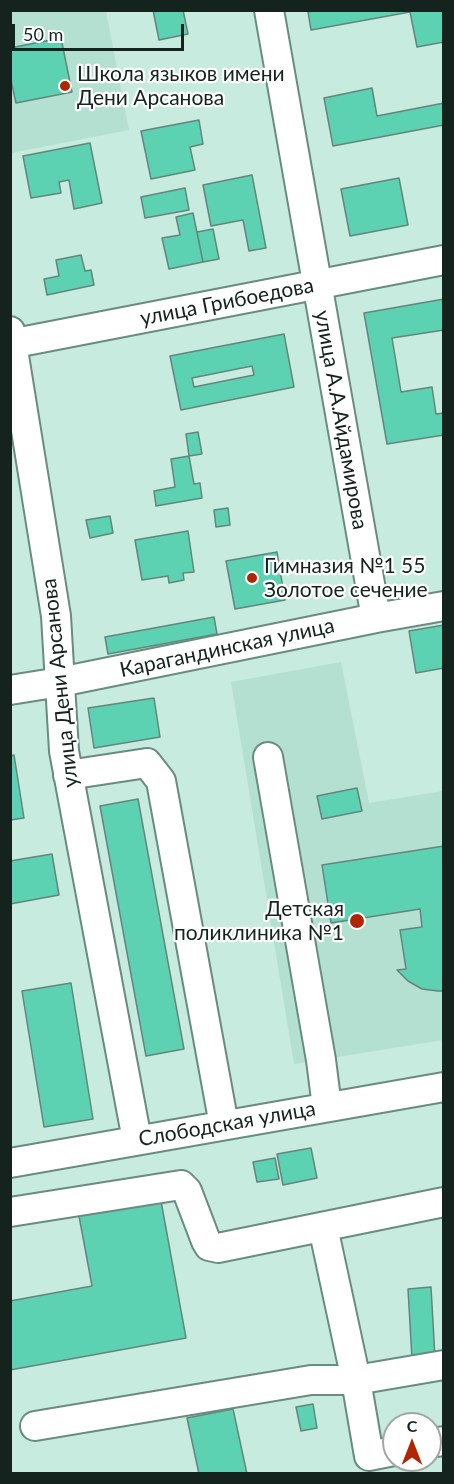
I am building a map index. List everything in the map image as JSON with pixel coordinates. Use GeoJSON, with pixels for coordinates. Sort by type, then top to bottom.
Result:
{"type":"FeatureCollection","features":[{"type":"Feature","properties":{"kind":"street","name":"улица А.А.Айдамирова"},"geometry":{"type":"LineString","coordinates":[[269,10],[376,618]]}},
{"type":"Feature","properties":{"kind":"street","name":"улица Грибоедова"},"geometry":{"type":"LineString","coordinates":[[11,340],[444,260]]}},
{"type":"Feature","properties":{"kind":"street","name":"улица Дени Арсанова"},"geometry":{"type":"LineString","coordinates":[[11,340],[56,616],[64,751],[137,1140]]}},
{"type":"Feature","properties":{"kind":"street","name":"Карагандинская улица"},"geometry":{"type":"LineString","coordinates":[[10,690],[444,606]]}},
{"type":"Feature","properties":{"kind":"street"},"geometry":{"type":"LineString","coordinates":[[268,757],[319,1048],[327,1107]]}},
{"type":"Feature","properties":{"kind":"street"},"geometry":{"type":"LineString","coordinates":[[68,775],[147,763],[161,781],[225,1125]]}},
{"type":"Feature","properties":{"kind":"street","name":"Слободская улица"},"geometry":{"type":"LineString","coordinates":[[10,1163],[444,1087]]}},
{"type":"Feature","properties":{"kind":"street"},"geometry":{"type":"LineString","coordinates":[[10,1212],[176,1184],[181,1185],[187,1191],[206,1241],[213,1248],[444,1202]]}},
{"type":"Feature","properties":{"kind":"street"},"geometry":{"type":"LineString","coordinates":[[323,1227],[356,1380],[369,1456],[382,1453]]}},
{"type":"Feature","properties":{"kind":"street"},"geometry":{"type":"LineString","coordinates":[[35,1426],[311,1380],[356,1380],[444,1365]]}},
{"type":"Feature","properties":{"kind":"shaded area","name":"Школа языков имени Дени Арсанова"},"geometry":{"type":"Polygon","coordinates":[[[11,11],[106,11],[129,130],[11,153],[11,11]]]}},
{"type":"Feature","properties":{"kind":"shaded area","name":"Детская поликлиника №1"},"geometry":{"type":"Polygon","coordinates":[[[341,662],[369,803],[443,791],[443,1040],[294,1064],[231,682],[341,662]]]}},
{"type":"Feature","properties":{"kind":"building"},"geometry":{"type":"Polygon","coordinates":[[[153,10],[183,10],[188,34],[159,40],[153,10]]]}},
{"type":"Feature","properties":{"kind":"building"},"geometry":{"type":"Polygon","coordinates":[[[316,10],[444,10],[444,42],[417,47],[410,12],[311,30],[308,12],[316,10]]]}},
{"type":"Feature","properties":{"kind":"building"},"geometry":{"type":"Polygon","coordinates":[[[61,38],[72,92],[16,103],[10,76],[10,48],[61,38]]]}},
{"type":"Feature","properties":{"kind":"building"},"geometry":{"type":"Polygon","coordinates":[[[372,88],[377,116],[444,103],[444,125],[333,146],[324,98],[372,88]]]}},
{"type":"Feature","properties":{"kind":"building"},"geometry":{"type":"Polygon","coordinates":[[[199,120],[203,144],[190,147],[195,170],[151,179],[141,131],[199,120]]]}},
{"type":"Feature","properties":{"kind":"building"},"geometry":{"type":"Polygon","coordinates":[[[90,143],[102,203],[74,209],[69,180],[59,182],[61,193],[31,198],[23,156],[90,143]]]}},
{"type":"Feature","properties":{"kind":"building"},"geometry":{"type":"Polygon","coordinates":[[[252,175],[266,248],[249,251],[243,220],[211,226],[203,185],[252,175]]]}},
{"type":"Feature","properties":{"kind":"building"},"geometry":{"type":"Polygon","coordinates":[[[399,178],[408,225],[350,236],[341,189],[399,178]]]}},
{"type":"Feature","properties":{"kind":"building"},"geometry":{"type":"Polygon","coordinates":[[[185,188],[189,210],[145,218],[141,197],[185,188]]]}},
{"type":"Feature","properties":{"kind":"building"},"geometry":{"type":"Polygon","coordinates":[[[193,213],[203,262],[169,269],[162,238],[180,235],[176,217],[193,213]]]}},
{"type":"Feature","properties":{"kind":"building"},"geometry":{"type":"Polygon","coordinates":[[[213,229],[219,259],[203,262],[197,232],[213,229]]]}},
{"type":"Feature","properties":{"kind":"building"},"geometry":{"type":"Polygon","coordinates":[[[81,255],[85,271],[91,270],[94,285],[47,295],[44,279],[59,276],[56,260],[81,255]]]}},
{"type":"Feature","properties":{"kind":"building"},"geometry":{"type":"Polygon","coordinates":[[[444,299],[444,330],[392,338],[401,392],[432,387],[436,414],[444,413],[444,435],[387,444],[364,313],[444,299]]]}},
{"type":"Feature","properties":{"kind":"building"},"geometry":{"type":"Polygon","coordinates":[[[284,334],[294,387],[181,410],[170,356],[284,334]],[[252,366],[192,378],[194,387],[254,375],[252,366]]]}},
{"type":"Feature","properties":{"kind":"building"},"geometry":{"type":"Polygon","coordinates":[[[198,432],[202,454],[189,456],[186,434],[198,432]]]}},
{"type":"Feature","properties":{"kind":"building"},"geometry":{"type":"Polygon","coordinates":[[[189,456],[194,484],[200,483],[202,498],[156,506],[154,491],[175,487],[171,459],[189,456]]]}},
{"type":"Feature","properties":{"kind":"building"},"geometry":{"type":"Polygon","coordinates":[[[228,508],[230,525],[216,527],[214,510],[228,508]]]}},
{"type":"Feature","properties":{"kind":"building"},"geometry":{"type":"Polygon","coordinates":[[[110,516],[113,533],[90,538],[86,520],[110,516]]]}},
{"type":"Feature","properties":{"kind":"building"},"geometry":{"type":"Polygon","coordinates":[[[188,531],[194,572],[183,573],[184,580],[169,583],[168,576],[142,580],[135,540],[188,531]]]}},
{"type":"Feature","properties":{"kind":"building"},"geometry":{"type":"Polygon","coordinates":[[[277,552],[285,600],[235,609],[226,561],[277,552]]]}},
{"type":"Feature","properties":{"kind":"building"},"geometry":{"type":"Polygon","coordinates":[[[214,617],[217,634],[108,654],[105,637],[214,617]]]}},
{"type":"Feature","properties":{"kind":"building"},"geometry":{"type":"Polygon","coordinates":[[[444,625],[444,668],[416,673],[409,631],[444,625]]]}},
{"type":"Feature","properties":{"kind":"building"},"geometry":{"type":"Polygon","coordinates":[[[154,698],[160,737],[94,748],[88,708],[154,698]]]}},
{"type":"Feature","properties":{"kind":"building"},"geometry":{"type":"Polygon","coordinates":[[[14,755],[24,818],[10,820],[10,756],[14,755]]]}},
{"type":"Feature","properties":{"kind":"building"},"geometry":{"type":"Polygon","coordinates":[[[357,788],[362,811],[322,819],[317,796],[357,788]]]}},
{"type":"Feature","properties":{"kind":"building"},"geometry":{"type":"Polygon","coordinates":[[[138,799],[184,1049],[146,1056],[100,806],[138,799]]]}},
{"type":"Feature","properties":{"kind":"building"},"geometry":{"type":"Polygon","coordinates":[[[444,846],[444,991],[438,991],[422,989],[408,981],[397,970],[406,969],[400,930],[422,927],[420,909],[331,923],[322,865],[444,846]]]}},
{"type":"Feature","properties":{"kind":"building"},"geometry":{"type":"Polygon","coordinates":[[[52,854],[59,895],[10,904],[10,861],[52,854]]]}},
{"type":"Feature","properties":{"kind":"building"},"geometry":{"type":"Polygon","coordinates":[[[71,983],[93,1119],[44,1127],[22,991],[71,983]]]}},
{"type":"Feature","properties":{"kind":"building"},"geometry":{"type":"Polygon","coordinates":[[[311,1148],[317,1178],[283,1185],[277,1154],[311,1148]]]}},
{"type":"Feature","properties":{"kind":"building"},"geometry":{"type":"Polygon","coordinates":[[[275,1158],[279,1179],[257,1182],[253,1162],[275,1158]]]}},
{"type":"Feature","properties":{"kind":"building"},"geometry":{"type":"Polygon","coordinates":[[[161,1201],[186,1338],[10,1370],[10,1301],[92,1286],[79,1216],[161,1201]]]}},
{"type":"Feature","properties":{"kind":"building"},"geometry":{"type":"Polygon","coordinates":[[[431,1287],[435,1358],[412,1359],[408,1289],[431,1287]]]}},
{"type":"Feature","properties":{"kind":"building"},"geometry":{"type":"Polygon","coordinates":[[[313,1404],[317,1428],[301,1431],[296,1407],[313,1404]]]}},
{"type":"Feature","properties":{"kind":"building"},"geometry":{"type":"Polygon","coordinates":[[[233,1409],[247,1474],[199,1474],[187,1418],[233,1409]]]}},
{"type":"Feature","properties":{"kind":"place","name":"Школа языков имени Дени Арсанова"},"geometry":{"type":"Point","coordinates":[65,86]}},
{"type":"Feature","properties":{"kind":"place","name":"Гимназия №1 55 Золотое сечение"},"geometry":{"type":"Point","coordinates":[252,578]}},
{"type":"Feature","properties":{"kind":"place","name":"Детская поликлиника №1"},"geometry":{"type":"Point","coordinates":[357,921]}}]}
